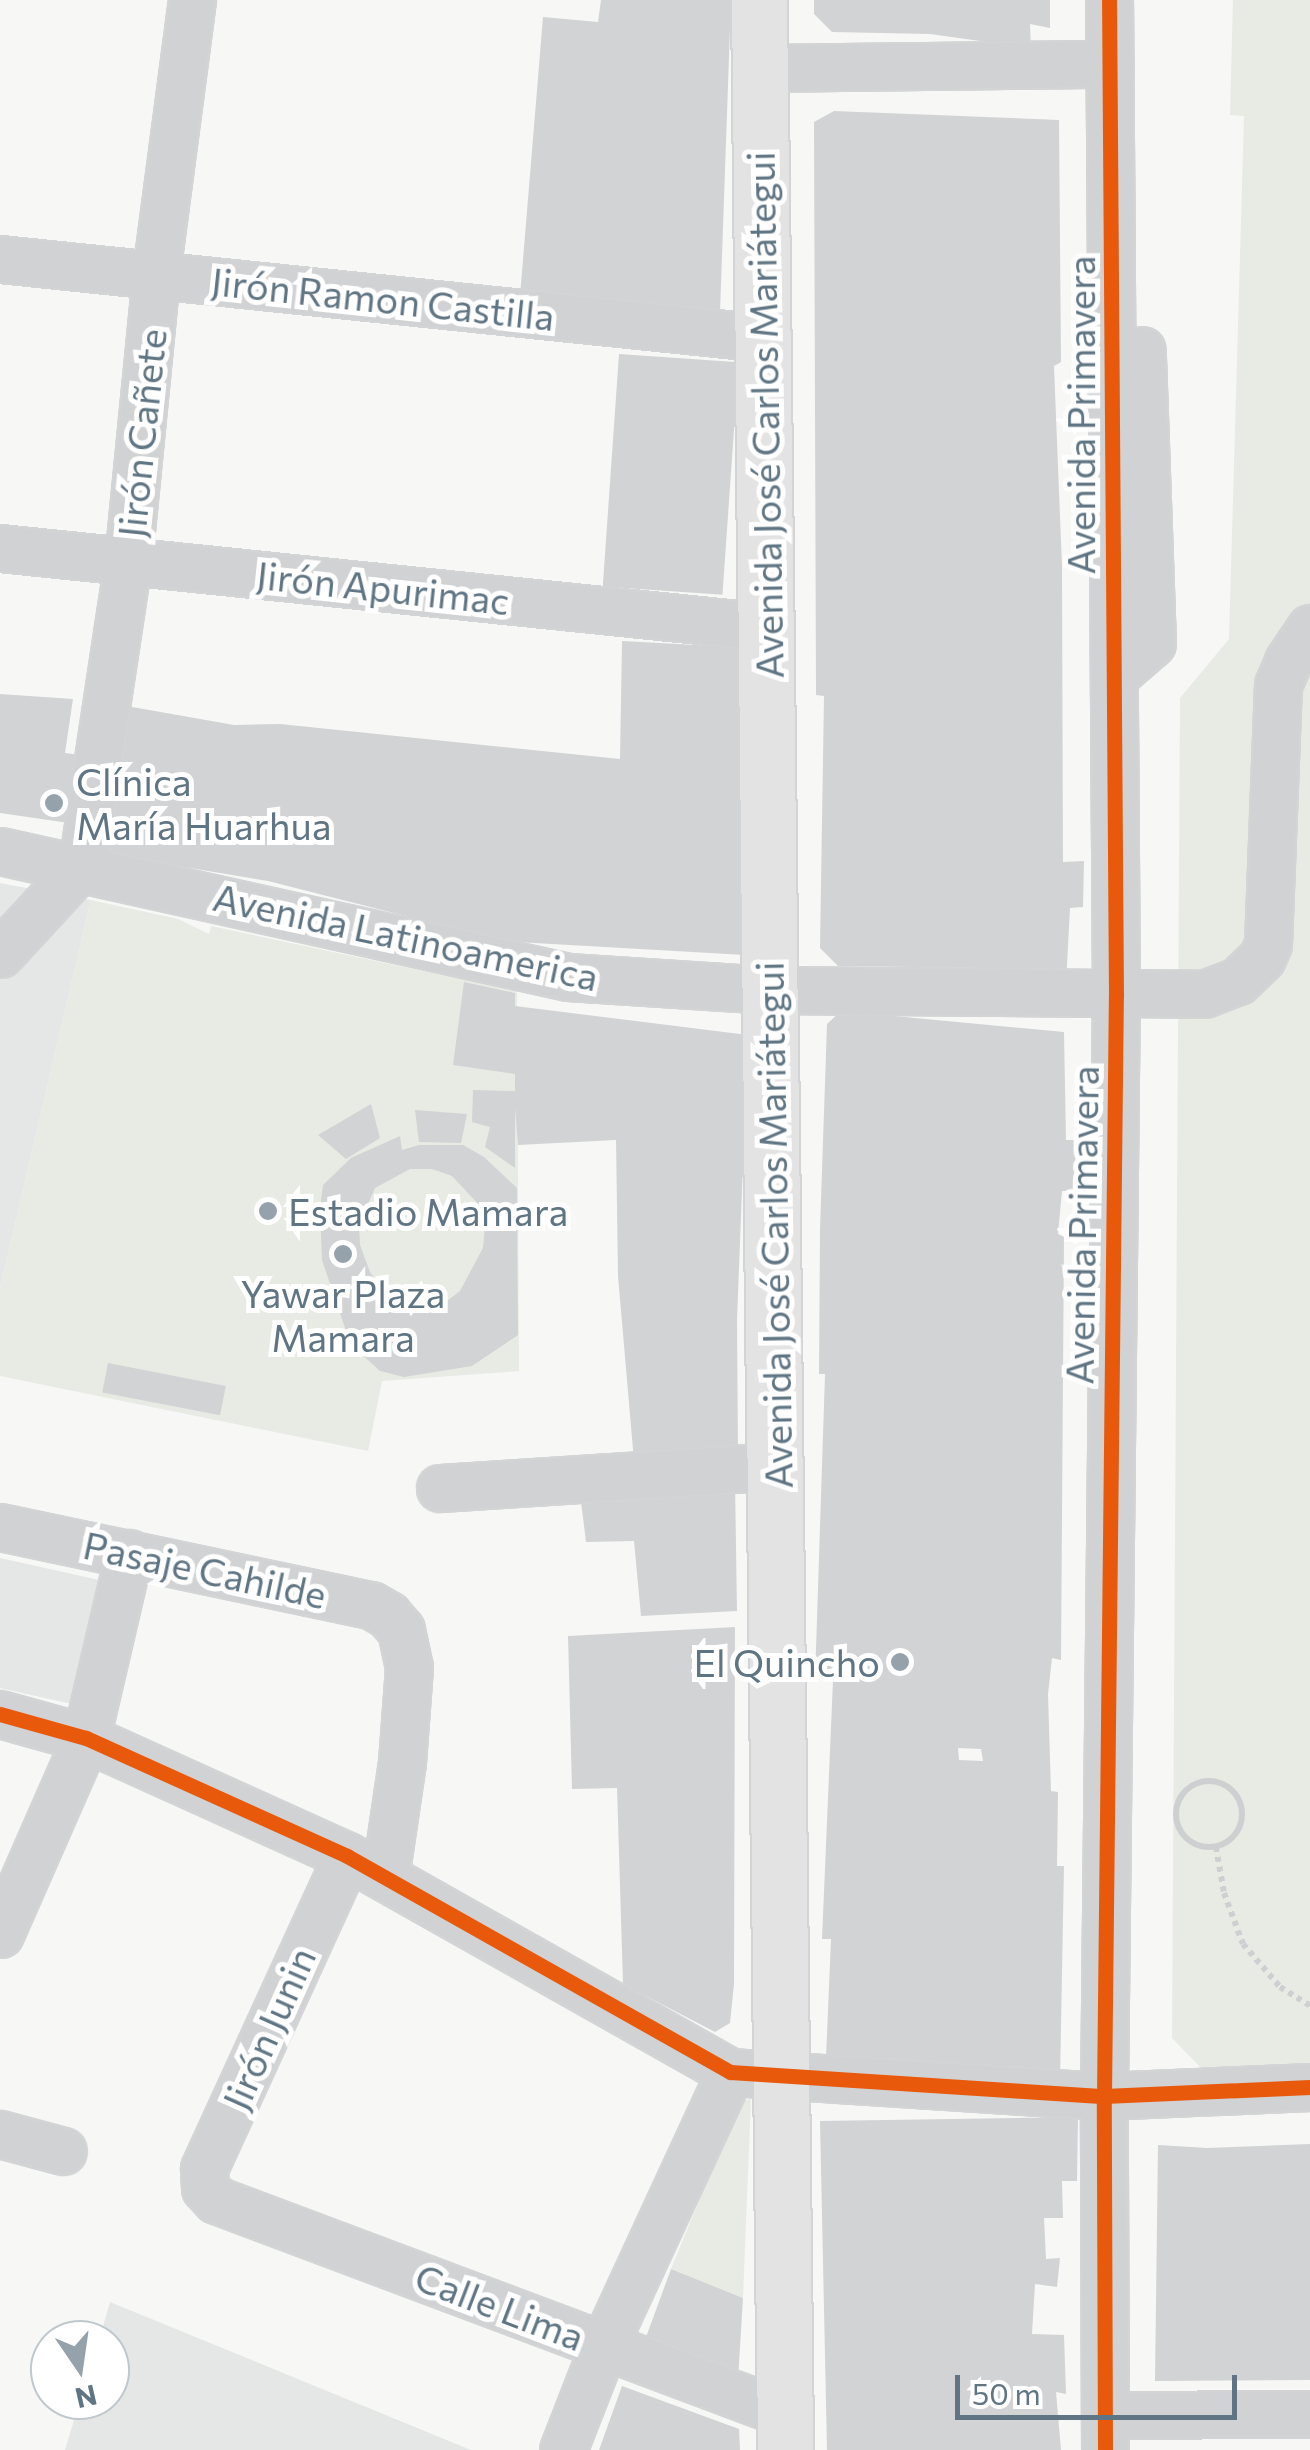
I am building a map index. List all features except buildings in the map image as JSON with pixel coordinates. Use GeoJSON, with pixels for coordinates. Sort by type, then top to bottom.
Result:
{"type":"FeatureCollection","features":[{"type":"Feature","properties":{"kind":"main road","name":"Avenida José Carlos Mariátegui"},"geometry":{"type":"LineString","coordinates":[[758,0],[777,1466],[755,2074],[784,2432]]}},
{"type":"Feature","properties":{"kind":"street","name":"Jirón Cañete"},"geometry":{"type":"LineString","coordinates":[[82,866],[128,561],[156,274],[192,0]]}},
{"type":"Feature","properties":{"kind":"street","name":"Avenida Primavera"},"geometry":{"type":"LineString","coordinates":[[1105,2432],[1104,2096],[1116,995],[1109,0]]}},
{"type":"Feature","properties":{"kind":"street"},"geometry":{"type":"LineString","coordinates":[[760,68],[1110,64]]}},
{"type":"Feature","properties":{"kind":"street","name":"Jirón Ramon Castilla"},"geometry":{"type":"LineString","coordinates":[[0,259],[765,338]]}},
{"type":"Feature","properties":{"kind":"street","name":"Jirón Apurimac"},"geometry":{"type":"LineString","coordinates":[[0,548],[766,627]]}},
{"type":"Feature","properties":{"kind":"street","name":"Avenida Latinoamerica"},"geometry":{"type":"LineString","coordinates":[[0,850],[568,977],[770,990],[1204,994],[1238,981],[1262,958],[1272,930],[1278,685],[1288,661],[1310,628]]}},
{"type":"Feature","properties":{"kind":"street"},"geometry":{"type":"LineString","coordinates":[[0,954],[82,866]]}},
{"type":"Feature","properties":{"kind":"street"},"geometry":{"type":"LineString","coordinates":[[440,1488],[777,1466]]}},
{"type":"Feature","properties":{"kind":"street","name":"Pasaje Cahilde"},"geometry":{"type":"LineString","coordinates":[[0,1526],[371,1604],[401,1630],[409,1667],[402,1762],[385,1878]]}},
{"type":"Feature","properties":{"kind":"street"},"geometry":{"type":"LineString","coordinates":[[0,1934],[86,1738],[129,1553]]}},
{"type":"Feature","properties":{"kind":"street"},"geometry":{"type":"LineString","coordinates":[[0,1714],[86,1738],[346,1856],[755,2074],[1104,2096],[1310,2087]]}},
{"type":"Feature","properties":{"kind":"street","name":"Jirón Junin"},"geometry":{"type":"LineString","coordinates":[[216,2200],[205,2188],[204,2169],[346,1856]]}},
{"type":"Feature","properties":{"kind":"street"},"geometry":{"type":"LineString","coordinates":[[563,2450],[604,2345],[755,2074]]}},
{"type":"Feature","properties":{"kind":"street"},"geometry":{"type":"LineString","coordinates":[[0,2134],[63,2151]]}},
{"type":"Feature","properties":{"kind":"street","name":"Calle Lima"},"geometry":{"type":"LineString","coordinates":[[216,2200],[604,2345],[784,2432]]}},
{"type":"Feature","properties":{"kind":"street"},"geometry":{"type":"LineString","coordinates":[[1105,2432],[1310,2414]]}},
{"type":"Feature","properties":{"kind":"path"},"geometry":{"type":"LineString","coordinates":[[1204,1781],[1229,1786],[1242,1808],[1237,1833],[1216,1847],[1190,1841],[1176,1820],[1182,1795],[1204,1781]]}},
{"type":"Feature","properties":{"kind":"path"},"geometry":{"type":"LineString","coordinates":[[1216,1847],[1224,1893],[1243,1944],[1280,1987],[1310,2006]]}},
{"type":"Feature","properties":{"kind":"shaded area"},"geometry":{"type":"Polygon","coordinates":[[[1233,0],[1310,0],[1310,2073],[1206,2073],[1172,2038],[1180,698],[1229,639],[1244,116],[1230,115],[1233,0]]]}},
{"type":"Feature","properties":{"kind":"shaded area"},"geometry":{"type":"Polygon","coordinates":[[[0,883],[91,900],[0,1288],[0,883]]]}},
{"type":"Feature","properties":{"kind":"shaded area","name":"Estadio Mamara"},"geometry":{"type":"Polygon","coordinates":[[[91,900],[178,919],[209,934],[211,926],[517,991],[519,1371],[382,1381],[368,1451],[0,1376],[0,1288],[91,900]]]}},
{"type":"Feature","properties":{"kind":"shaded area"},"geometry":{"type":"Polygon","coordinates":[[[0,1558],[99,1580],[72,1704],[0,1688],[0,1558]]]}},
{"type":"Feature","properties":{"kind":"shaded area"},"geometry":{"type":"Polygon","coordinates":[[[751,2099],[743,2298],[671,2269],[740,2101],[751,2099]]]}},
{"type":"Feature","properties":{"kind":"shaded area"},"geometry":{"type":"Polygon","coordinates":[[[110,2302],[471,2450],[65,2450],[74,2420],[130,2420],[130,2320],[105,2320],[110,2302]]]}},
{"type":"Feature","properties":{"kind":"cycle path"},"geometry":{"type":"LineString","coordinates":[[1105,2450],[1104,2096],[1116,995],[1109,0]]}},
{"type":"Feature","properties":{"kind":"cycle path"},"geometry":{"type":"LineString","coordinates":[[0,1714],[86,1738],[347,1856],[730,2072],[1104,2096],[1310,2087]]}},
{"type":"Feature","properties":{"kind":"place","name":"Clínica María Huarhua"},"geometry":{"type":"Point","coordinates":[54,803]}},
{"type":"Feature","properties":{"kind":"place","name":"Estadio Mamara"},"geometry":{"type":"Point","coordinates":[268,1211]}},
{"type":"Feature","properties":{"kind":"place","name":"Yawar Plaza Mamara"},"geometry":{"type":"Point","coordinates":[343,1254]}},
{"type":"Feature","properties":{"kind":"place","name":"El Quincho"},"geometry":{"type":"Point","coordinates":[900,1662]}}]}
